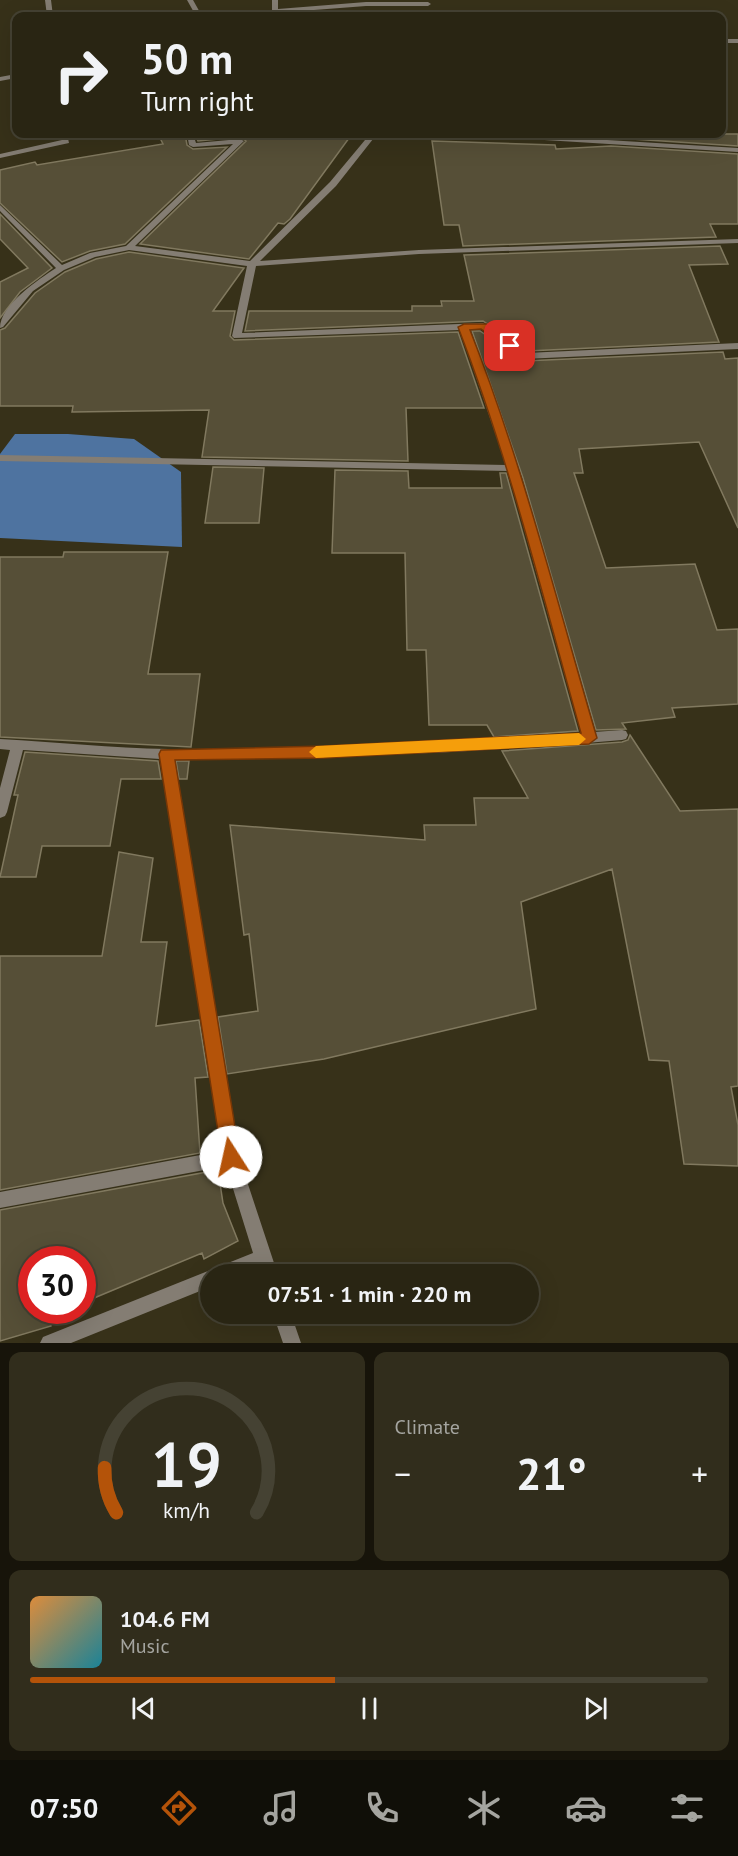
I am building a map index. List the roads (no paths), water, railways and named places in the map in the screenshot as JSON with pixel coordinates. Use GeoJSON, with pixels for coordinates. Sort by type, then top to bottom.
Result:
{"type":"FeatureCollection","features":[{"type":"Feature","properties":{"kind":"street"},"geometry":{"type":"LineString","coordinates":[[275,0],[275,11],[366,4],[428,5]]}},
{"type":"Feature","properties":{"kind":"street"},"geometry":{"type":"LineString","coordinates":[[0,156],[66,141],[65,138]]}},
{"type":"Feature","properties":{"kind":"street"},"geometry":{"type":"LineString","coordinates":[[129,248],[240,141],[193,145],[191,138]]}},
{"type":"Feature","properties":{"kind":"street"},"geometry":{"type":"LineString","coordinates":[[370,138],[333,184],[252,264],[237,336],[483,326],[524,356],[738,346]]}},
{"type":"Feature","properties":{"kind":"street"},"geometry":{"type":"LineString","coordinates":[[546,138],[738,150]]}},
{"type":"Feature","properties":{"kind":"street"},"geometry":{"type":"LineString","coordinates":[[0,207],[61,268]]}},
{"type":"Feature","properties":{"kind":"street"},"geometry":{"type":"LineString","coordinates":[[0,325],[30,289],[61,268],[93,255],[129,248],[252,264],[419,252],[738,241]]}},
{"type":"Feature","properties":{"kind":"street"},"geometry":{"type":"LineString","coordinates":[[464,327],[485,382],[512,468],[589,738]]}},
{"type":"Feature","properties":{"kind":"street"},"geometry":{"type":"LineString","coordinates":[[0,458],[512,468]]}},
{"type":"Feature","properties":{"kind":"street"},"geometry":{"type":"LineString","coordinates":[[0,744],[166,754],[324,752],[622,735]]}},
{"type":"Feature","properties":{"kind":"street"},"geometry":{"type":"LineString","coordinates":[[0,812],[18,745]]}},
{"type":"Feature","properties":{"kind":"street"},"geometry":{"type":"LineString","coordinates":[[166,754],[231,1157],[266,1264]]}},
{"type":"Feature","properties":{"kind":"street"},"geometry":{"type":"LineString","coordinates":[[0,1200],[231,1157]]}},
{"type":"Feature","properties":{"kind":"street"},"geometry":{"type":"LineString","coordinates":[[246,1264],[264,1257]]}},
{"type":"Feature","properties":{"kind":"street"},"geometry":{"type":"LineString","coordinates":[[49,1343],[200,1282]]}},
{"type":"Feature","properties":{"kind":"street"},"geometry":{"type":"LineString","coordinates":[[285,1324],[292,1343]]}},
{"type":"Feature","properties":{"kind":"water"},"geometry":{"type":"Polygon","coordinates":[[[15,434],[68,434],[134,439],[181,472],[182,547],[0,538],[0,454],[15,434]]]}}]}
